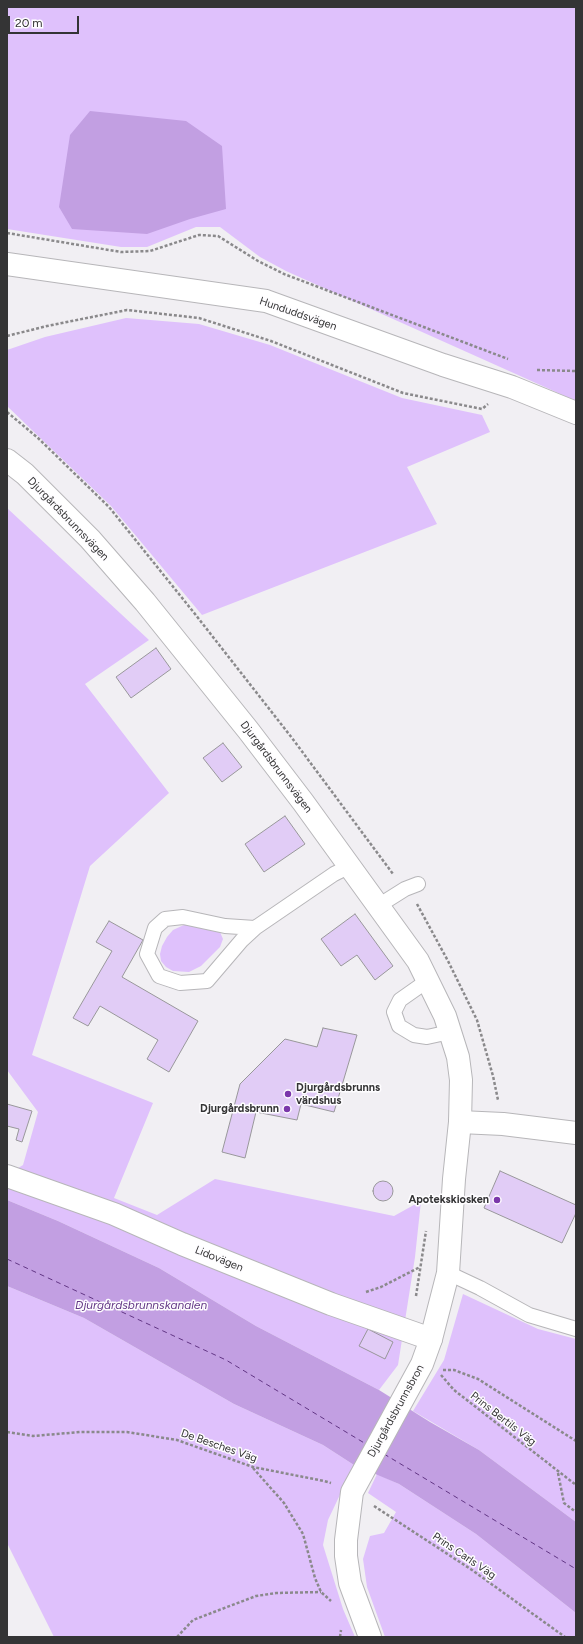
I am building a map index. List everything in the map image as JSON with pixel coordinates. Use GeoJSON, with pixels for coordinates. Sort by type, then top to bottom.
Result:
{"type":"FeatureCollection","features":[{"type":"Feature","properties":{"kind":"street","name":"Hunduddsvägen"},"geometry":{"type":"LineString","coordinates":[[7,264],[266,301],[443,365],[512,388],[576,413]]}},
{"type":"Feature","properties":{"kind":"street","name":"Djurgårdsbrunnsvägen"},"geometry":{"type":"LineString","coordinates":[[7,460],[25,474],[90,539],[145,602],[248,730],[350,866],[418,961],[445,1016],[458,1057],[460,1080],[460,1122],[454,1179],[448,1273],[431,1339]]}},
{"type":"Feature","properties":{"kind":"street"},"geometry":{"type":"LineString","coordinates":[[460,1122],[503,1124],[576,1133]]}},
{"type":"Feature","properties":{"kind":"street","name":"Lidovägen"},"geometry":{"type":"LineString","coordinates":[[7,1176],[114,1214],[182,1244],[331,1304],[431,1339]]}},
{"type":"Feature","properties":{"kind":"street","name":"Djurgårdsbrunnsbron"},"geometry":{"type":"LineString","coordinates":[[355,1487],[428,1370],[431,1339]]}},
{"type":"Feature","properties":{"kind":"street"},"geometry":{"type":"LineString","coordinates":[[355,1487],[346,1540],[346,1556],[350,1583],[370,1637]]}},
{"type":"Feature","properties":{"kind":"lane"},"geometry":{"type":"LineString","coordinates":[[255,928],[225,926],[183,917],[165,919],[155,928],[147,954],[159,976],[180,983],[207,981],[242,940],[255,928],[334,874],[350,866]]}},
{"type":"Feature","properties":{"kind":"lane"},"geometry":{"type":"LineString","coordinates":[[378,906],[405,889],[418,884]]}},
{"type":"Feature","properties":{"kind":"lane"},"geometry":{"type":"LineString","coordinates":[[428,981],[400,1000],[394,1012],[399,1026],[414,1035],[427,1038],[450,1032]]}},
{"type":"Feature","properties":{"kind":"lane"},"geometry":{"type":"LineString","coordinates":[[448,1273],[480,1288],[529,1315],[576,1329]]}},
{"type":"Feature","properties":{"kind":"path"},"geometry":{"type":"LineString","coordinates":[[7,336],[47,326],[127,310],[198,318],[271,341],[396,390],[410,394],[482,408],[512,388]]}},
{"type":"Feature","properties":{"kind":"path"},"geometry":{"type":"LineString","coordinates":[[331,1304],[381,1286],[420,1267]]}},
{"type":"Feature","properties":{"kind":"path"},"geometry":{"type":"LineString","coordinates":[[428,1370],[454,1370],[478,1379],[576,1441]]}},
{"type":"Feature","properties":{"kind":"path","name":"Prins Bertils Väg"},"geometry":{"type":"LineString","coordinates":[[428,1370],[576,1485]]}},
{"type":"Feature","properties":{"kind":"path","name":"De Besches Väg"},"geometry":{"type":"LineString","coordinates":[[7,1432],[33,1436],[80,1432],[127,1432],[177,1440],[253,1467],[355,1487]]}},
{"type":"Feature","properties":{"kind":"path"},"geometry":{"type":"LineString","coordinates":[[253,1467],[284,1503],[303,1534],[315,1578],[321,1592],[332,1602]]}},
{"type":"Feature","properties":{"kind":"path"},"geometry":{"type":"LineString","coordinates":[[558,1472],[564,1503],[576,1512]]}},
{"type":"Feature","properties":{"kind":"path","name":"Prins Carls Väg"},"geometry":{"type":"LineString","coordinates":[[355,1487],[565,1637]]}},
{"type":"Feature","properties":{"kind":"path"},"geometry":{"type":"LineString","coordinates":[[177,1637],[193,1620],[256,1596],[321,1592]]}},
{"type":"Feature","properties":{"kind":"shaded area"},"geometry":{"type":"Polygon","coordinates":[[[7,7],[576,7],[576,401],[286,271],[260,257],[220,227],[196,227],[147,247],[121,247],[7,229],[7,7]]]}},
{"type":"Feature","properties":{"kind":"shaded area"},"geometry":{"type":"Polygon","coordinates":[[[126,318],[199,324],[270,345],[402,398],[482,415],[490,432],[407,467],[437,524],[202,615],[111,506],[7,406],[7,350],[45,337],[126,318]]]}},
{"type":"Feature","properties":{"kind":"shaded area"},"geometry":{"type":"Polygon","coordinates":[[[7,508],[149,640],[85,684],[169,793],[90,866],[32,1055],[153,1103],[114,1198],[157,1215],[215,1179],[394,1216],[421,1201],[415,1257],[398,1365],[379,1390],[256,1326],[159,1268],[58,1221],[7,1200],[7,1175],[23,1165],[38,1112],[7,1070],[7,508]]]}},
{"type":"Feature","properties":{"kind":"shaded area"},"geometry":{"type":"Polygon","coordinates":[[[186,924],[220,932],[223,939],[220,947],[201,966],[189,972],[173,971],[166,967],[161,961],[160,954],[162,946],[173,930],[186,924]]]}},
{"type":"Feature","properties":{"kind":"shaded area"},"geometry":{"type":"Polygon","coordinates":[[[7,1286],[84,1318],[234,1404],[323,1445],[354,1465],[328,1520],[323,1545],[343,1609],[355,1637],[54,1637],[7,1543],[7,1286]]]}},
{"type":"Feature","properties":{"kind":"shaded area"},"geometry":{"type":"Polygon","coordinates":[[[463,1294],[538,1329],[576,1339],[576,1522],[479,1450],[413,1411],[444,1360],[463,1294]]]}},
{"type":"Feature","properties":{"kind":"shaded area"},"geometry":{"type":"Polygon","coordinates":[[[377,1474],[399,1484],[476,1534],[576,1613],[576,1637],[385,1637],[367,1587],[363,1559],[370,1536],[384,1533],[396,1512],[368,1493],[377,1474]]]}},
{"type":"Feature","properties":{"kind":"water"},"geometry":{"type":"Polygon","coordinates":[[[90,111],[186,121],[222,146],[226,209],[190,219],[147,234],[72,229],[59,207],[70,135],[90,111]]]}},
{"type":"Feature","properties":{"kind":"water","name":"Djurgårdsbrunnskanalen"},"geometry":{"type":"Polygon","coordinates":[[[7,1200],[58,1221],[159,1268],[256,1326],[379,1390],[430,1422],[479,1450],[576,1522],[576,1613],[476,1534],[399,1484],[354,1465],[323,1445],[234,1404],[84,1318],[7,1286],[7,1200]]]}},
{"type":"Feature","properties":{"kind":"building"},"geometry":{"type":"Polygon","coordinates":[[[156,648],[171,669],[131,698],[116,677],[156,648]]]}},
{"type":"Feature","properties":{"kind":"building"},"geometry":{"type":"Polygon","coordinates":[[[223,743],[242,767],[222,782],[203,758],[223,743]]]}},
{"type":"Feature","properties":{"kind":"building"},"geometry":{"type":"Polygon","coordinates":[[[285,816],[305,844],[264,872],[245,844],[285,816]]]}},
{"type":"Feature","properties":{"kind":"building"},"geometry":{"type":"Polygon","coordinates":[[[355,914],[393,966],[375,980],[357,955],[341,966],[321,939],[355,914]]]}},
{"type":"Feature","properties":{"kind":"building"},"geometry":{"type":"Polygon","coordinates":[[[109,921],[143,940],[122,977],[198,1021],[169,1072],[147,1059],[158,1040],[100,1006],[88,1026],[73,1018],[112,951],[96,942],[109,921]]]}},
{"type":"Feature","properties":{"kind":"building","name":"Djurgårdsbrunns värdshus"},"geometry":{"type":"Polygon","coordinates":[[[323,1028],[357,1035],[334,1112],[301,1104],[297,1120],[256,1112],[245,1158],[222,1152],[240,1084],[285,1039],[317,1047],[323,1028]]]}},
{"type":"Feature","properties":{"kind":"building"},"geometry":{"type":"Polygon","coordinates":[[[7,1104],[32,1111],[22,1142],[16,1140],[19,1129],[7,1126],[7,1104]]]}},
{"type":"Feature","properties":{"kind":"building"},"geometry":{"type":"Polygon","coordinates":[[[500,1171],[576,1205],[576,1213],[562,1243],[484,1208],[500,1171]]]}},
{"type":"Feature","properties":{"kind":"building"},"geometry":{"type":"Polygon","coordinates":[[[383,1181],[390,1184],[393,1191],[390,1198],[383,1201],[376,1198],[373,1191],[376,1184],[383,1181]]]}},
{"type":"Feature","properties":{"kind":"building"},"geometry":{"type":"Polygon","coordinates":[[[368,1329],[393,1342],[385,1359],[359,1346],[368,1329]]]}},
{"type":"Feature","properties":{"kind":"ferry route"},"geometry":{"type":"LineString","coordinates":[[7,1259],[226,1360],[366,1444]]}},
{"type":"Feature","properties":{"kind":"ferry route"},"geometry":{"type":"LineString","coordinates":[[384,1454],[576,1569]]}},
{"type":"Feature","properties":{"kind":"place","name":"Djurgårdsbrunns värdshus"},"geometry":{"type":"Point","coordinates":[288,1094]}},
{"type":"Feature","properties":{"kind":"place","name":"Djurgårdsbrunn"},"geometry":{"type":"Point","coordinates":[287,1109]}},
{"type":"Feature","properties":{"kind":"place","name":"Apotekskiosken"},"geometry":{"type":"Point","coordinates":[497,1200]}}]}
